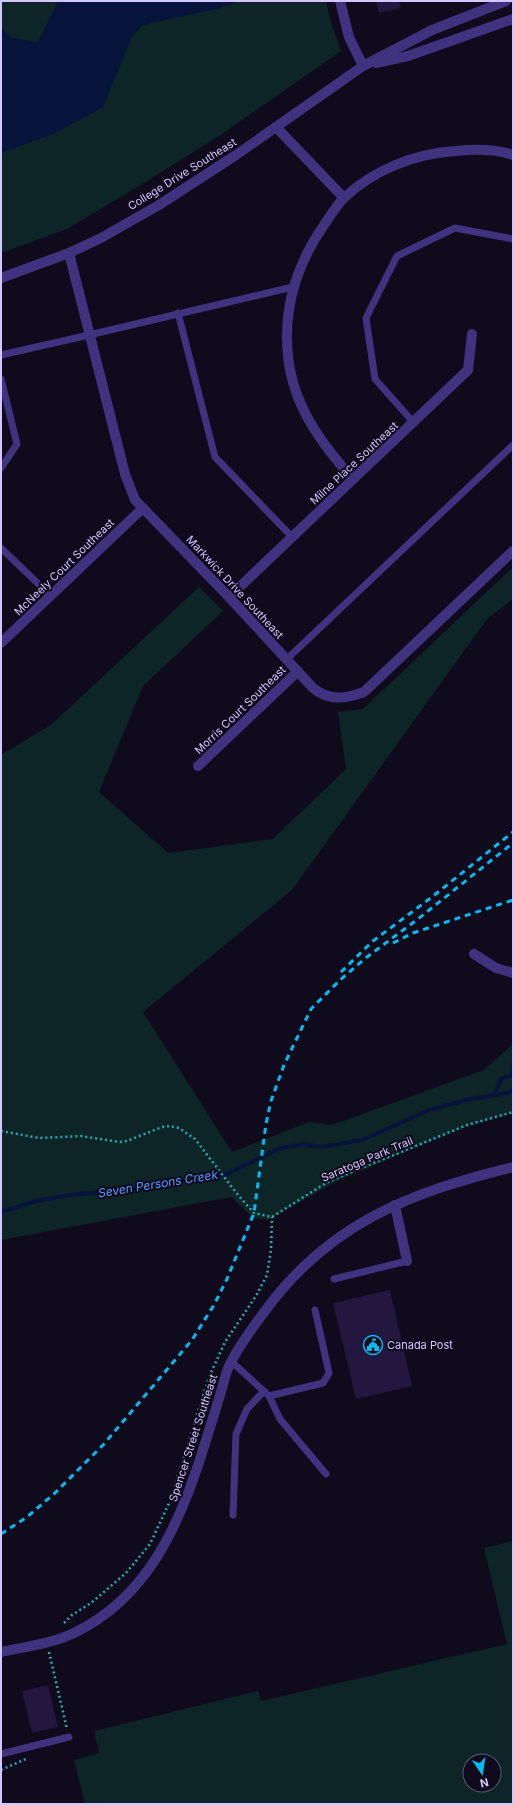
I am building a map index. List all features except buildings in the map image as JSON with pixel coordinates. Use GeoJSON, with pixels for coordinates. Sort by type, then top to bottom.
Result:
{"type":"FeatureCollection","features":[{"type":"Feature","properties":{"kind":"street"},"geometry":{"type":"LineString","coordinates":[[340,1],[349,37],[363,66]]}},
{"type":"Feature","properties":{"kind":"street","name":"College Drive Southeast"},"geometry":{"type":"LineString","coordinates":[[1,278],[69,254],[102,238],[159,205],[276,127],[363,66],[432,30],[506,1]]}},
{"type":"Feature","properties":{"kind":"street","name":"College Drive Southeast"},"geometry":{"type":"LineString","coordinates":[[363,66],[408,56],[513,19]]}},
{"type":"Feature","properties":{"kind":"street"},"geometry":{"type":"LineString","coordinates":[[276,127],[344,198]]}},
{"type":"Feature","properties":{"kind":"street"},"geometry":{"type":"LineString","coordinates":[[353,480],[328,452],[311,426],[296,391],[288,357],[287,318],[293,287],[313,241],[344,198],[380,173],[397,165],[431,154],[468,150],[486,150],[513,154]]}},
{"type":"Feature","properties":{"kind":"street","name":"Markwick Drive Southeast"},"geometry":{"type":"LineString","coordinates":[[69,254],[89,336],[131,492],[143,508],[229,597],[313,688],[322,695],[330,698],[346,698],[364,692],[513,551]]}},
{"type":"Feature","properties":{"kind":"street","name":"Milne Place Southeast"},"geometry":{"type":"LineString","coordinates":[[229,597],[293,538],[468,370],[472,334]]}},
{"type":"Feature","properties":{"kind":"street","name":"McNeely Court Southeast"},"geometry":{"type":"LineString","coordinates":[[1,643],[143,508]]}},
{"type":"Feature","properties":{"kind":"street","name":"Morris Court Southeast"},"geometry":{"type":"LineString","coordinates":[[198,766],[298,671]]}},
{"type":"Feature","properties":{"kind":"street"},"geometry":{"type":"LineString","coordinates":[[474,954],[496,968],[513,973]]}},
{"type":"Feature","properties":{"kind":"street","name":"Spencer Street Southeast"},"geometry":{"type":"LineString","coordinates":[[1,1652],[46,1642],[73,1634],[94,1622],[118,1603],[158,1558],[176,1525],[190,1492],[229,1367],[271,1303],[296,1274],[322,1249],[357,1224],[425,1192],[460,1180],[513,1167]]}},
{"type":"Feature","properties":{"kind":"street"},"geometry":{"type":"LineString","coordinates":[[395,1205],[407,1261]]}},
{"type":"Feature","properties":{"kind":"lane"},"geometry":{"type":"LineString","coordinates":[[414,423],[375,379],[366,318],[397,256],[455,228],[513,239]]}},
{"type":"Feature","properties":{"kind":"lane"},"geometry":{"type":"LineString","coordinates":[[1,355],[89,336],[178,313],[293,287]]}},
{"type":"Feature","properties":{"kind":"lane"},"geometry":{"type":"LineString","coordinates":[[178,313],[215,457],[293,538]]}},
{"type":"Feature","properties":{"kind":"lane"},"geometry":{"type":"LineString","coordinates":[[1,379],[16,444],[1,468]]}},
{"type":"Feature","properties":{"kind":"lane"},"geometry":{"type":"LineString","coordinates":[[287,659],[513,445]]}},
{"type":"Feature","properties":{"kind":"lane"},"geometry":{"type":"LineString","coordinates":[[1,548],[51,596]]}},
{"type":"Feature","properties":{"kind":"lane"},"geometry":{"type":"LineString","coordinates":[[334,1278],[407,1261]]}},
{"type":"Feature","properties":{"kind":"lane"},"geometry":{"type":"LineString","coordinates":[[232,1515],[236,1434],[247,1409],[266,1393],[323,1383],[330,1373],[315,1310]]}},
{"type":"Feature","properties":{"kind":"lane"},"geometry":{"type":"LineString","coordinates":[[232,1362],[266,1393],[280,1419],[326,1474]]}},
{"type":"Feature","properties":{"kind":"lane"},"geometry":{"type":"LineString","coordinates":[[1,1754],[69,1737]]}},
{"type":"Feature","properties":{"kind":"path","name":"Saratoga Park Trail"},"geometry":{"type":"LineString","coordinates":[[272,1217],[326,1183],[468,1126],[513,1112]]}},
{"type":"Feature","properties":{"kind":"path"},"geometry":{"type":"LineString","coordinates":[[1,1131],[39,1138],[81,1136],[120,1142],[127,1141],[162,1126],[179,1128],[191,1136],[254,1213],[272,1217],[271,1250],[267,1275],[256,1296],[225,1342],[209,1377],[170,1501],[150,1544],[126,1574],[91,1603],[72,1614],[64,1623]]}},
{"type":"Feature","properties":{"kind":"path"},"geometry":{"type":"LineString","coordinates":[[46,1642],[69,1737]]}},
{"type":"Feature","properties":{"kind":"path"},"geometry":{"type":"LineString","coordinates":[[1,1770],[32,1757]]}},
{"type":"Feature","properties":{"kind":"green space"},"geometry":{"type":"Polygon","coordinates":[[[1,1],[326,1],[331,23],[341,51],[222,134],[67,229],[1,253],[1,1]]]}},
{"type":"Feature","properties":{"kind":"green space"},"geometry":{"type":"Polygon","coordinates":[[[513,567],[513,599],[487,619],[292,890],[143,1012],[232,1152],[309,1122],[332,1125],[484,1070],[513,1044],[513,1113],[463,1128],[339,1180],[268,1220],[253,1218],[231,1197],[1,1240],[1,755],[52,724],[199,587],[223,611],[143,686],[99,792],[168,853],[273,839],[346,769],[338,712],[363,709],[513,567]]]}},
{"type":"Feature","properties":{"kind":"green space"},"geometry":{"type":"Polygon","coordinates":[[[513,1541],[513,1804],[85,1804],[74,1760],[99,1753],[94,1731],[258,1691],[261,1701],[507,1644],[484,1548],[513,1541]]]}},
{"type":"Feature","properties":{"kind":"water"},"geometry":{"type":"Polygon","coordinates":[[[58,1],[241,1],[220,8],[143,25],[132,37],[103,107],[53,134],[1,153],[1,27],[12,38],[38,42],[58,1]]]}},
{"type":"Feature","properties":{"kind":"waterway","name":"Seven Persons Creek"},"geometry":{"type":"LineString","coordinates":[[494,1095],[501,1079],[512,1075],[513,1063]]}},
{"type":"Feature","properties":{"kind":"waterway","name":"Seven Persons Creek"},"geometry":{"type":"LineString","coordinates":[[1,1212],[36,1201],[70,1195],[147,1188],[227,1174],[278,1149],[303,1144],[321,1147],[362,1140],[429,1110],[470,1099],[508,1093],[513,1090]]}},
{"type":"Feature","properties":{"kind":"railway"},"geometry":{"type":"LineString","coordinates":[[341,972],[373,941],[432,897],[513,832]]}},
{"type":"Feature","properties":{"kind":"railway"},"geometry":{"type":"LineString","coordinates":[[1,1534],[27,1517],[55,1493],[104,1444],[192,1340],[214,1305],[227,1279],[254,1213],[266,1124],[271,1101],[284,1065],[311,1009],[340,980],[367,957],[418,919],[513,843]]}},
{"type":"Feature","properties":{"kind":"railway"},"geometry":{"type":"LineString","coordinates":[[393,943],[413,933],[513,900]]}},
{"type":"Feature","properties":{"kind":"place","name":"Canada Post"},"geometry":{"type":"Point","coordinates":[373,1345]}}]}
